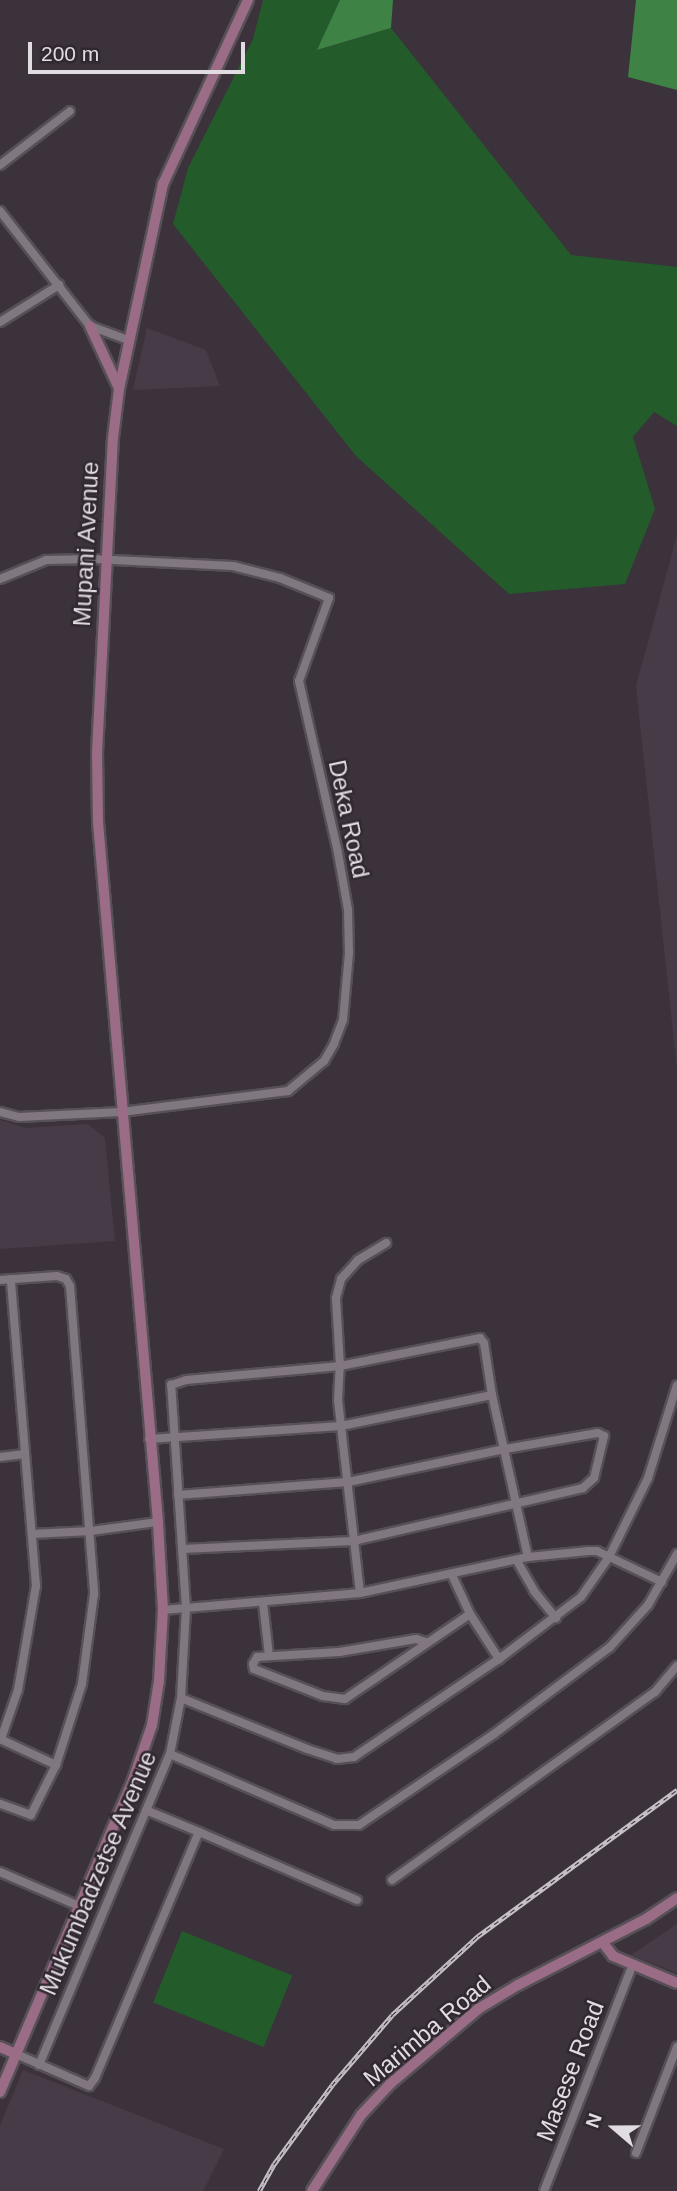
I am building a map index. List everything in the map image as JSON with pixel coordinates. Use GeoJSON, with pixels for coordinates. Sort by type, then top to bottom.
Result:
{"type":"FeatureCollection","features":[{"type":"Feature","properties":{"kind":"street","name":"Mupani Avenue"},"geometry":{"type":"LineString","coordinates":[[0,2092],[133,1780],[149,1733],[162,1661],[163,1610],[158,1522],[121,1112],[99,822],[97,753],[118,389],[163,184],[247,0]]}},
{"type":"Feature","properties":{"kind":"street"},"geometry":{"type":"LineString","coordinates":[[0,165],[70,111]]}},
{"type":"Feature","properties":{"kind":"street"},"geometry":{"type":"LineString","coordinates":[[0,211],[90,326],[118,389]]}},
{"type":"Feature","properties":{"kind":"street"},"geometry":{"type":"LineString","coordinates":[[0,322],[59,285]]}},
{"type":"Feature","properties":{"kind":"street"},"geometry":{"type":"LineString","coordinates":[[90,326],[128,340]]}},
{"type":"Feature","properties":{"kind":"street"},"geometry":{"type":"LineString","coordinates":[[0,579],[46,560],[107,559]]}},
{"type":"Feature","properties":{"kind":"street","name":"Deka Road"},"geometry":{"type":"LineString","coordinates":[[107,559],[233,566],[270,575],[329,598],[299,681],[348,910],[349,953],[343,1020],[324,1061],[299,1085],[279,1094],[121,1112]]}},
{"type":"Feature","properties":{"kind":"street"},"geometry":{"type":"LineString","coordinates":[[0,1112],[19,1117],[121,1112]]}},
{"type":"Feature","properties":{"kind":"street"},"geometry":{"type":"LineString","coordinates":[[360,1592],[341,1426],[336,1298],[341,1279],[358,1261],[386,1243]]}},
{"type":"Feature","properties":{"kind":"street"},"geometry":{"type":"LineString","coordinates":[[0,1280],[57,1276],[66,1279],[71,1286],[94,1594],[88,1652],[73,1718],[56,1765],[31,1815],[0,1804]]}},
{"type":"Feature","properties":{"kind":"street"},"geometry":{"type":"LineString","coordinates":[[10,1279],[36,1586],[18,1690],[1,1739],[56,1765]]}},
{"type":"Feature","properties":{"kind":"street"},"geometry":{"type":"LineString","coordinates":[[340,1366],[478,1338],[484,1343],[492,1395],[528,1557]]}},
{"type":"Feature","properties":{"kind":"street","name":"Mukumbadzetse Avenue"},"geometry":{"type":"LineString","coordinates":[[39,2065],[170,1754],[181,1698],[186,1608],[169,1388],[186,1380],[340,1366]]}},
{"type":"Feature","properties":{"kind":"street"},"geometry":{"type":"LineString","coordinates":[[181,1698],[307,1749],[346,1759],[354,1757],[499,1659],[581,1597],[608,1557],[657,1455],[677,1385]]}},
{"type":"Feature","properties":{"kind":"street"},"geometry":{"type":"LineString","coordinates":[[149,1439],[341,1426],[492,1395]]}},
{"type":"Feature","properties":{"kind":"street"},"geometry":{"type":"LineString","coordinates":[[178,1495],[348,1482],[505,1448],[598,1433],[604,1436],[594,1478],[587,1486],[516,1505],[353,1541],[182,1549]]}},
{"type":"Feature","properties":{"kind":"street"},"geometry":{"type":"LineString","coordinates":[[0,1457],[25,1454]]}},
{"type":"Feature","properties":{"kind":"street"},"geometry":{"type":"LineString","coordinates":[[32,1534],[91,1531],[158,1522]]}},
{"type":"Feature","properties":{"kind":"street"},"geometry":{"type":"LineString","coordinates":[[163,1610],[263,1604],[360,1592],[452,1575],[528,1557],[593,1551],[662,1582]]}},
{"type":"Feature","properties":{"kind":"street"},"geometry":{"type":"LineString","coordinates":[[170,1754],[334,1825],[359,1825],[494,1734],[610,1647],[634,1624],[662,1582],[677,1553]]}},
{"type":"Feature","properties":{"kind":"street"},"geometry":{"type":"LineString","coordinates":[[517,1561],[534,1591],[556,1618]]}},
{"type":"Feature","properties":{"kind":"street"},"geometry":{"type":"LineString","coordinates":[[452,1575],[470,1614],[499,1659]]}},
{"type":"Feature","properties":{"kind":"street"},"geometry":{"type":"LineString","coordinates":[[263,1604],[269,1656]]}},
{"type":"Feature","properties":{"kind":"street"},"geometry":{"type":"LineString","coordinates":[[426,1642],[416,1639],[339,1652],[257,1657],[253,1662],[254,1669],[323,1696],[345,1699],[470,1614]]}},
{"type":"Feature","properties":{"kind":"street"},"geometry":{"type":"LineString","coordinates":[[392,1880],[655,1692],[677,1666]]}},
{"type":"Feature","properties":{"kind":"street"},"geometry":{"type":"LineString","coordinates":[[146,1810],[357,1900]]}},
{"type":"Feature","properties":{"kind":"street"},"geometry":{"type":"LineString","coordinates":[[0,2047],[89,2086],[199,1832]]}},
{"type":"Feature","properties":{"kind":"street"},"geometry":{"type":"LineString","coordinates":[[1,1875],[79,1906]]}},
{"type":"Feature","properties":{"kind":"street","name":"Marimba Road"},"geometry":{"type":"LineString","coordinates":[[312,2191],[361,2115],[440,2040],[499,1996],[603,1942],[677,1898]]}},
{"type":"Feature","properties":{"kind":"street"},"geometry":{"type":"LineString","coordinates":[[603,1942],[610,1954],[632,1966],[677,1983]]}},
{"type":"Feature","properties":{"kind":"street","name":"Masese Road"},"geometry":{"type":"LineString","coordinates":[[544,2191],[632,1966]]}},
{"type":"Feature","properties":{"kind":"street"},"geometry":{"type":"LineString","coordinates":[[636,2153],[677,2047]]}},
{"type":"Feature","properties":{"kind":"shaded area"},"geometry":{"type":"Polygon","coordinates":[[[147,328],[206,350],[220,386],[133,390],[147,328]]]}},
{"type":"Feature","properties":{"kind":"shaded area"},"geometry":{"type":"Polygon","coordinates":[[[677,535],[677,1069],[636,686],[677,535]]]}},
{"type":"Feature","properties":{"kind":"shaded area"},"geometry":{"type":"Polygon","coordinates":[[[0,1120],[26,1128],[88,1124],[105,1138],[115,1241],[0,1249],[0,1120]]]}},
{"type":"Feature","properties":{"kind":"shaded area"},"geometry":{"type":"Polygon","coordinates":[[[677,1924],[677,1973],[631,1955],[677,1924]]]}},
{"type":"Feature","properties":{"kind":"shaded area"},"geometry":{"type":"Polygon","coordinates":[[[23,2070],[224,2149],[203,2191],[0,2191],[0,2126],[23,2070]]]}},
{"type":"Feature","properties":{"kind":"green space"},"geometry":{"type":"Polygon","coordinates":[[[263,0],[340,0],[318,50],[391,28],[571,255],[677,267],[677,426],[654,412],[633,437],[655,509],[625,584],[509,594],[356,456],[173,224],[188,168],[253,39],[263,0]]]}},
{"type":"Feature","properties":{"kind":"green space"},"geometry":{"type":"Polygon","coordinates":[[[340,0],[393,0],[391,28],[317,50],[340,0]]]}},
{"type":"Feature","properties":{"kind":"green space"},"geometry":{"type":"Polygon","coordinates":[[[636,0],[677,0],[677,90],[628,77],[636,0]]]}},
{"type":"Feature","properties":{"kind":"green space"},"geometry":{"type":"Polygon","coordinates":[[[182,1931],[292,1976],[263,2047],[153,2002],[182,1931]]]}},
{"type":"Feature","properties":{"kind":"railway"},"geometry":{"type":"LineString","coordinates":[[259,2191],[274,2164],[332,2085],[392,2015],[478,1936],[677,1790]]}}]}
